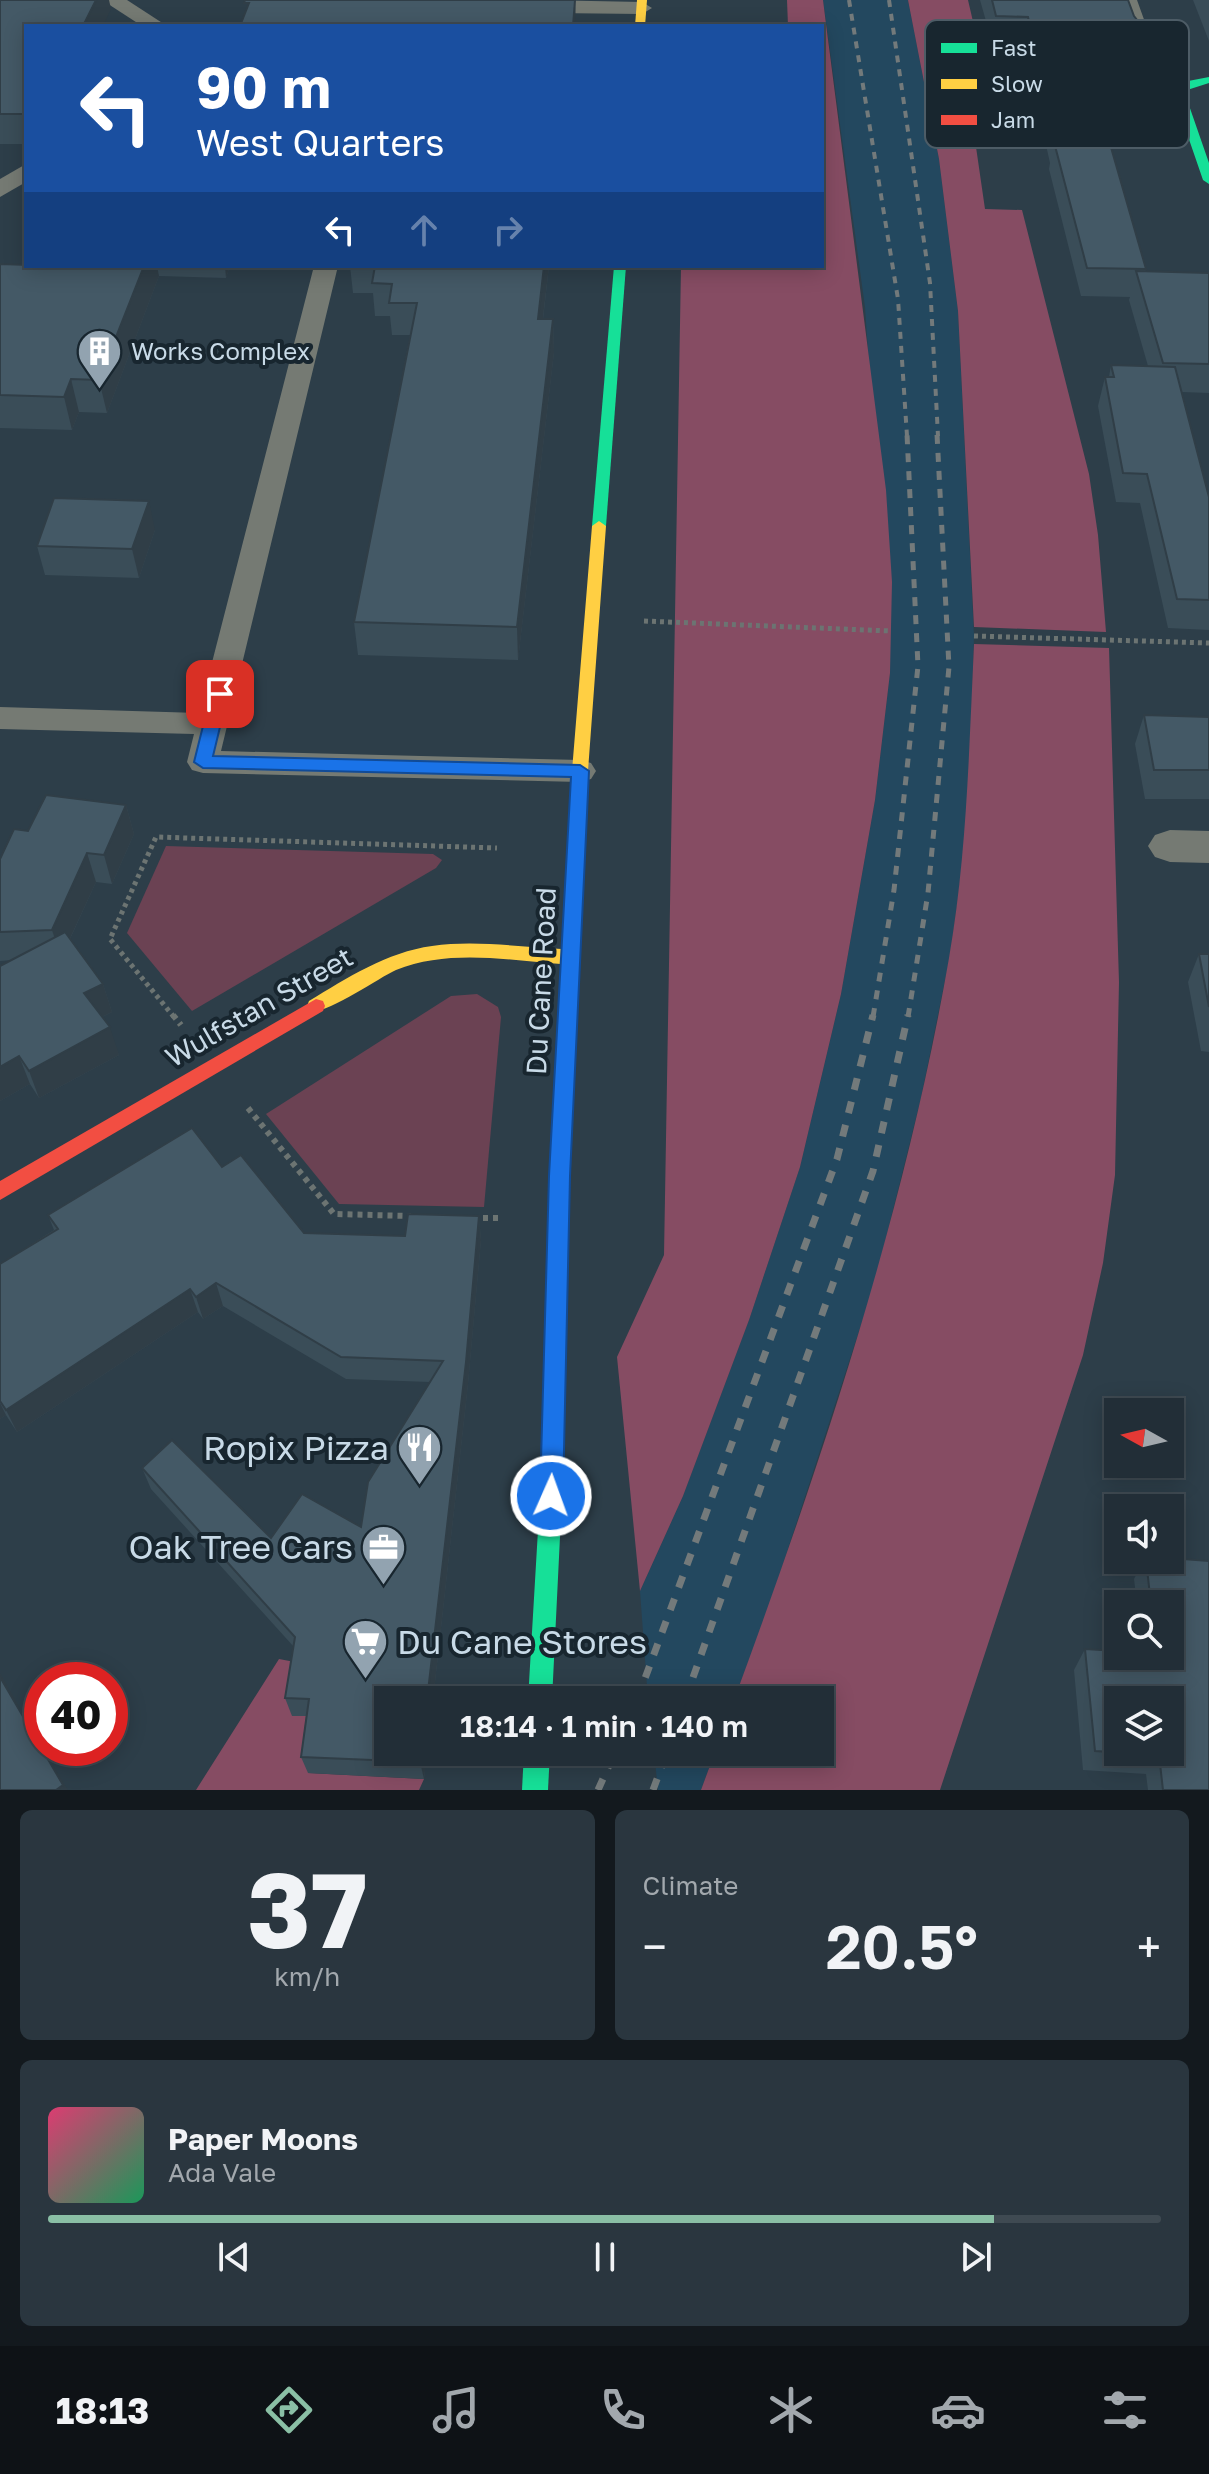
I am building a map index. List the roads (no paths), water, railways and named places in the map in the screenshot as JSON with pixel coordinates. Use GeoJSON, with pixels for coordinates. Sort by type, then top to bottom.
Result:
{"type":"FeatureCollection","features":[{"type":"Feature","properties":{"kind":"street"},"geometry":{"type":"LineString","coordinates":[[1189,84],[1209,80]]}},
{"type":"Feature","properties":{"kind":"street"},"geometry":{"type":"LineString","coordinates":[[1189,122],[1209,180]]}},
{"type":"Feature","properties":{"kind":"street","name":"Du Cane Road"},"geometry":{"type":"LineString","coordinates":[[541,1686],[551,1496],[559,1176],[580,771],[620,268]]}},
{"type":"Feature","properties":{"kind":"street","name":"Wulfstan Street"},"geometry":{"type":"LineString","coordinates":[[0,1191],[370,974],[418,955],[477,952],[570,957]]}},
{"type":"Feature","properties":{"kind":"street"},"geometry":{"type":"LineString","coordinates":[[535,1790],[536,1766]]}},
{"type":"Feature","properties":{"kind":"lane"},"geometry":{"type":"LineString","coordinates":[[112,0],[154,24]]}},
{"type":"Feature","properties":{"kind":"lane"},"geometry":{"type":"LineString","coordinates":[[551,0],[550,7],[641,11]]}},
{"type":"Feature","properties":{"kind":"lane"},"geometry":{"type":"LineString","coordinates":[[1127,0],[1134,20]]}},
{"type":"Feature","properties":{"kind":"lane"},"geometry":{"type":"LineString","coordinates":[[0,190],[24,172]]}},
{"type":"Feature","properties":{"kind":"lane"},"geometry":{"type":"LineString","coordinates":[[326,268],[203,762],[580,771]]}},
{"type":"Feature","properties":{"kind":"lane"},"geometry":{"type":"LineString","coordinates":[[0,718],[212,724]]}},
{"type":"Feature","properties":{"kind":"railway"},"geometry":{"type":"LineString","coordinates":[[849,0],[898,299],[907,436]]}},
{"type":"Feature","properties":{"kind":"railway"},"geometry":{"type":"LineString","coordinates":[[889,0],[930,283],[938,436]]}},
{"type":"Feature","properties":{"kind":"railway"},"geometry":{"type":"LineString","coordinates":[[873,1017],[894,890],[918,666],[907,434]]}},
{"type":"Feature","properties":{"kind":"railway"},"geometry":{"type":"LineString","coordinates":[[908,1017],[928,893],[949,667],[937,434]]}},
{"type":"Feature","properties":{"kind":"railway"},"geometry":{"type":"LineString","coordinates":[[642,1686],[837,1159],[873,1015]]}},
{"type":"Feature","properties":{"kind":"railway"},"geometry":{"type":"LineString","coordinates":[[690,1686],[873,1171],[908,1015]]}},
{"type":"Feature","properties":{"kind":"railway"},"geometry":{"type":"LineString","coordinates":[[598,1790],[609,1766]]}},
{"type":"Feature","properties":{"kind":"railway"},"geometry":{"type":"LineString","coordinates":[[653,1790],[662,1766]]}},
{"type":"Feature","properties":{"kind":"place","name":"Works Complex"},"geometry":{"type":"Point","coordinates":[100,391]}},
{"type":"Feature","properties":{"kind":"place","name":"Ropix Pizza"},"geometry":{"type":"Point","coordinates":[420,1487]}},
{"type":"Feature","properties":{"kind":"place","name":"Oak Tree Cars"},"geometry":{"type":"Point","coordinates":[384,1586]}},
{"type":"Feature","properties":{"kind":"place","name":"Du Cane Stores"},"geometry":{"type":"Point","coordinates":[366,1681]}}]}
